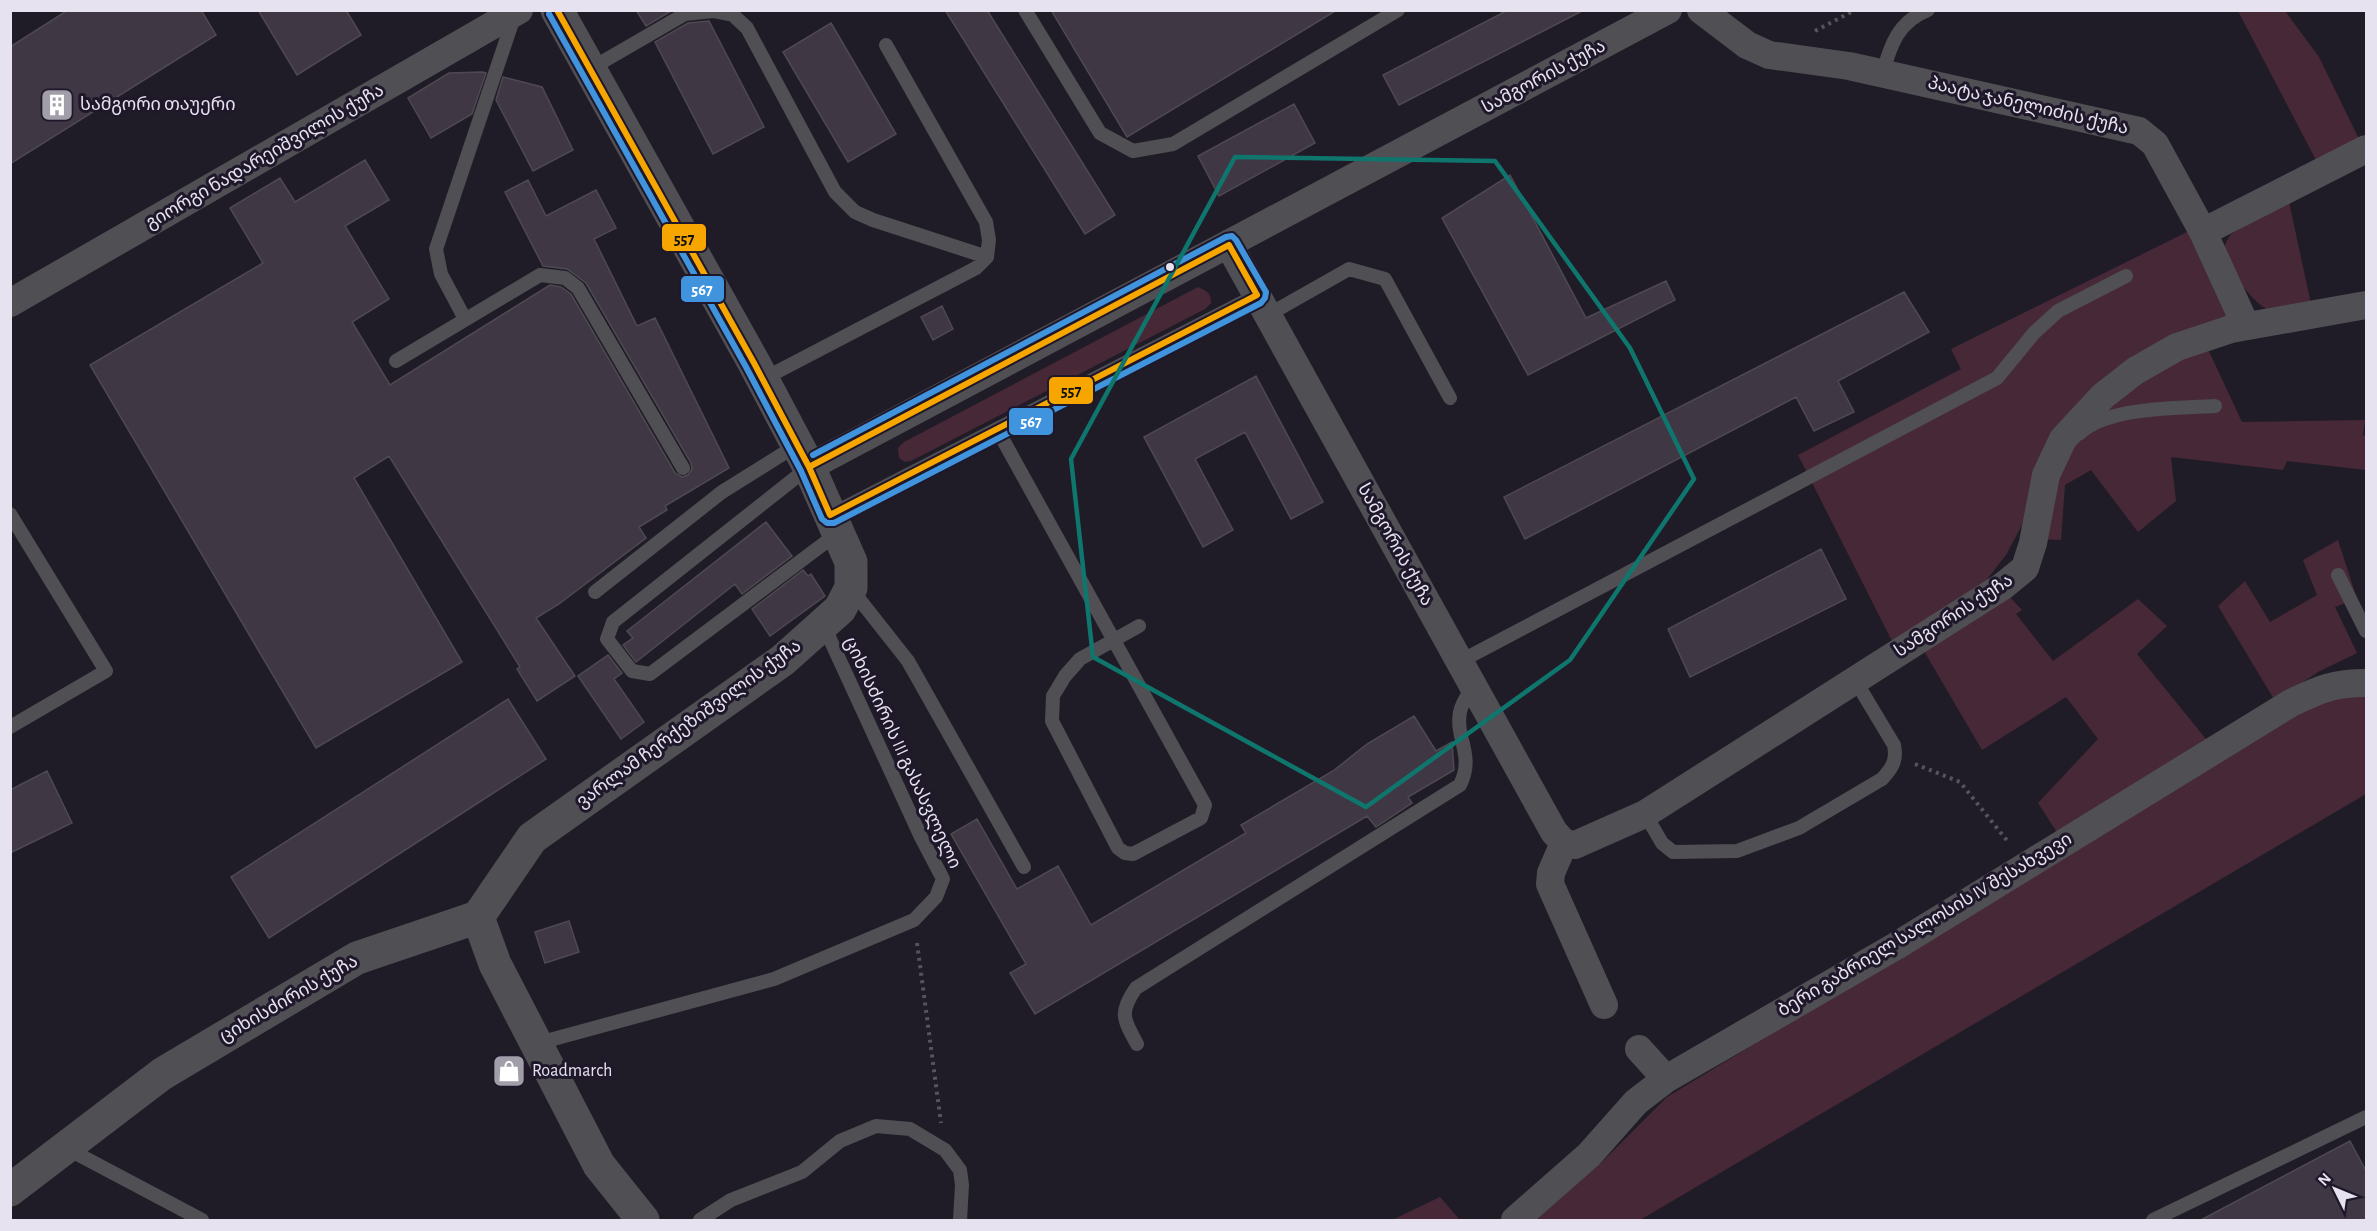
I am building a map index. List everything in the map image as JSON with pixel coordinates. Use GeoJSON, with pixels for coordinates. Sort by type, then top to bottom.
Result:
{"type":"FeatureCollection","features":[{"type":"Feature","properties":{"kind":"street"},"geometry":{"type":"LineString","coordinates":[[558,10],[763,379],[803,456],[851,562],[851,588]]}},
{"type":"Feature","properties":{"kind":"street","name":"სამგორის ქუჩა"},"geometry":{"type":"LineString","coordinates":[[803,456],[1229,245],[1668,10]]}},
{"type":"Feature","properties":{"kind":"street","name":"პაატა ჯანელიძის ქუჩა"},"geometry":{"type":"LineString","coordinates":[[1701,10],[1747,45],[1769,55],[1850,66],[2139,131],[2155,144],[2203,231],[2246,327]]}},
{"type":"Feature","properties":{"kind":"street","name":"გიორგი ნადარეიშვილის ქუჩა"},"geometry":{"type":"LineString","coordinates":[[10,303],[518,11]]}},
{"type":"Feature","properties":{"kind":"street"},"geometry":{"type":"LineString","coordinates":[[2203,231],[2366,151]]}},
{"type":"Feature","properties":{"kind":"street","name":"სამგორის ქუჩა"},"geometry":{"type":"LineString","coordinates":[[1229,245],[1554,832],[1564,843],[1575,845],[1645,814],[2003,586],[2025,567],[2033,543],[2046,475],[2063,439],[2103,396],[2135,371],[2177,347],[2230,329],[2367,305]]}},
{"type":"Feature","properties":{"kind":"street","name":"ვარლამ ჩერქეზიშვილის ქუჩა"},"geometry":{"type":"LineString","coordinates":[[478,917],[532,838],[783,660],[840,609],[851,588]]}},
{"type":"Feature","properties":{"kind":"street","name":"ბერი გაბრიელ სალოსის IV შესახვევი"},"geometry":{"type":"LineString","coordinates":[[1515,1221],[1590,1155],[1636,1102],[1666,1078],[1896,946],[2291,703],[2341,683],[2367,683]]}},
{"type":"Feature","properties":{"kind":"street"},"geometry":{"type":"LineString","coordinates":[[1564,843],[1551,873],[1550,884],[1604,1005]]}},
{"type":"Feature","properties":{"kind":"street"},"geometry":{"type":"LineString","coordinates":[[478,917],[495,964],[599,1165],[643,1221]]}},
{"type":"Feature","properties":{"kind":"street","name":"ციხისძირის ქუჩა"},"geometry":{"type":"LineString","coordinates":[[10,1190],[162,1074],[357,958],[478,917]]}},
{"type":"Feature","properties":{"kind":"street"},"geometry":{"type":"LineString","coordinates":[[1639,1049],[1666,1078]]}},
{"type":"Feature","properties":{"kind":"lane"},"geometry":{"type":"LineString","coordinates":[[590,69],[685,14],[713,10],[733,15],[747,28],[835,192],[855,212],[987,257]]}},
{"type":"Feature","properties":{"kind":"lane"},"geometry":{"type":"LineString","coordinates":[[1025,10],[1100,133],[1133,151],[1173,144],[1398,10]]}},
{"type":"Feature","properties":{"kind":"lane"},"geometry":{"type":"LineString","coordinates":[[1883,73],[1890,47],[1902,27],[1928,10]]}},
{"type":"Feature","properties":{"kind":"lane"},"geometry":{"type":"LineString","coordinates":[[465,319],[441,274],[436,249],[518,11]]}},
{"type":"Feature","properties":{"kind":"lane"},"geometry":{"type":"LineString","coordinates":[[763,379],[976,268],[987,257],[989,240],[986,222],[886,45]]}},
{"type":"Feature","properties":{"kind":"lane"},"geometry":{"type":"LineString","coordinates":[[803,456],[613,622],[607,639],[632,671],[650,674],[834,524],[997,429],[1262,305],[1349,269],[1385,279],[1450,398]]}},
{"type":"Feature","properties":{"kind":"lane"},"geometry":{"type":"LineString","coordinates":[[396,361],[540,275],[565,278],[578,288],[683,468]]}},
{"type":"Feature","properties":{"kind":"lane"},"geometry":{"type":"LineString","coordinates":[[1459,662],[1997,378],[2034,333],[2058,311],[2126,276]]}},
{"type":"Feature","properties":{"kind":"lane"},"geometry":{"type":"LineString","coordinates":[[2056,454],[2084,429],[2132,411],[2215,405]]}},
{"type":"Feature","properties":{"kind":"lane"},"geometry":{"type":"LineString","coordinates":[[997,429],[1114,640],[1205,805],[1201,818],[1133,854],[1118,849],[1052,720],[1053,696],[1065,676],[1080,659],[1114,640],[1139,626]]}},
{"type":"Feature","properties":{"kind":"lane"},"geometry":{"type":"LineString","coordinates":[[595,592],[722,492],[803,456]]}},
{"type":"Feature","properties":{"kind":"lane"},"geometry":{"type":"LineString","coordinates":[[10,514],[106,671],[10,727]]}},
{"type":"Feature","properties":{"kind":"lane"},"geometry":{"type":"LineString","coordinates":[[2338,575],[2367,631]]}},
{"type":"Feature","properties":{"kind":"lane"},"geometry":{"type":"LineString","coordinates":[[851,588],[908,662],[1024,867]]}},
{"type":"Feature","properties":{"kind":"lane","name":"ციხისძირის III გასასვლელი"},"geometry":{"type":"LineString","coordinates":[[535,1044],[774,979],[914,920],[936,897],[943,879],[921,837],[823,624]]}},
{"type":"Feature","properties":{"kind":"lane"},"geometry":{"type":"LineString","coordinates":[[1645,814],[1662,843],[1673,852],[1737,851],[1799,828],[1882,779],[1892,768],[1896,756],[1893,745],[1855,680]]}},
{"type":"Feature","properties":{"kind":"lane"},"geometry":{"type":"LineString","coordinates":[[1137,1044],[1125,1024],[1125,1004],[1136,988],[1460,785],[1467,762],[1459,722],[1460,711],[1464,699],[1473,687]]}},
{"type":"Feature","properties":{"kind":"lane"},"geometry":{"type":"LineString","coordinates":[[2153,1221],[2367,1117]]}},
{"type":"Feature","properties":{"kind":"lane"},"geometry":{"type":"LineString","coordinates":[[700,1221],[731,1200],[802,1172],[840,1141],[876,1126],[910,1129],[945,1150],[960,1170],[962,1185],[960,1221]]}},
{"type":"Feature","properties":{"kind":"lane"},"geometry":{"type":"LineString","coordinates":[[66,1148],[202,1221]]}},
{"type":"Feature","properties":{"kind":"path"},"geometry":{"type":"LineString","coordinates":[[1896,756],[1960,782],[2027,865]]}},
{"type":"Feature","properties":{"kind":"path"},"geometry":{"type":"LineString","coordinates":[[914,920],[945,1150]]}},
{"type":"Feature","properties":{"kind":"highlighted area"},"geometry":{"type":"Polygon","coordinates":[[[1235,157],[1495,161],[1630,348],[1694,479],[1570,660],[1366,807],[1093,657],[1071,459],[1235,157]]]}},
{"type":"Feature","properties":{"kind":"shaded area"},"geometry":{"type":"Polygon","coordinates":[[[2238,11],[2285,11],[2319,57],[2359,139],[2317,162],[2238,11]]]}},
{"type":"Feature","properties":{"kind":"shaded area"},"geometry":{"type":"Polygon","coordinates":[[[2288,197],[2311,304],[2274,311],[2263,307],[2243,286],[2226,262],[2224,250],[2231,234],[2288,197]]]}},
{"type":"Feature","properties":{"kind":"shaded area"},"geometry":{"type":"Polygon","coordinates":[[[2191,230],[2229,319],[2136,356],[2031,508],[2006,555],[1974,596],[1894,645],[1798,455],[1961,369],[1951,349],[2191,230]]]}},
{"type":"Feature","properties":{"kind":"shaded area"},"geometry":{"type":"Polygon","coordinates":[[[1198,287],[1206,291],[1210,297],[1211,303],[1205,309],[911,461],[905,462],[899,458],[898,448],[904,442],[1198,287]]]}},
{"type":"Feature","properties":{"kind":"shaded area"},"geometry":{"type":"Polygon","coordinates":[[[2206,345],[2242,422],[2365,420],[2363,435],[2366,436],[2366,470],[2287,461],[2283,470],[2171,457],[2176,501],[2138,532],[2091,470],[2065,485],[2061,540],[2041,539],[2052,475],[2110,397],[2206,345]]]}},
{"type":"Feature","properties":{"kind":"shaded area"},"geometry":{"type":"Polygon","coordinates":[[[2338,540],[2357,599],[2335,607],[2357,653],[2318,672],[2275,701],[2218,606],[2245,581],[2270,622],[2317,595],[2303,560],[2338,540]]]}},
{"type":"Feature","properties":{"kind":"shaded area"},"geometry":{"type":"Polygon","coordinates":[[[2006,593],[2022,610],[2016,614],[2053,661],[2138,599],[2167,626],[2137,654],[2210,744],[2058,834],[2038,803],[2098,739],[2066,697],[1982,750],[1921,646],[2006,593]]]}},
{"type":"Feature","properties":{"kind":"shaded area"},"geometry":{"type":"Polygon","coordinates":[[[2349,695],[2366,696],[2366,794],[1640,1220],[1536,1220],[1605,1159],[1667,1097],[2314,705],[2349,695]]]}},
{"type":"Feature","properties":{"kind":"shaded area"},"geometry":{"type":"Polygon","coordinates":[[[1440,1197],[1460,1220],[1392,1220],[1440,1197]]]}},
{"type":"Feature","properties":{"kind":"building","name":"სამგორი თაუერი"},"geometry":{"type":"Polygon","coordinates":[[[68,10],[201,10],[216,35],[10,164],[10,47],[68,10]]]}},
{"type":"Feature","properties":{"kind":"building"},"geometry":{"type":"Polygon","coordinates":[[[258,10],[346,10],[361,35],[297,75],[258,10]]]}},
{"type":"Feature","properties":{"kind":"building"},"geometry":{"type":"Polygon","coordinates":[[[636,10],[673,10],[646,26],[636,10]]]}},
{"type":"Feature","properties":{"kind":"building"},"geometry":{"type":"Polygon","coordinates":[[[945,10],[987,10],[1115,215],[1085,234],[945,10]]]}},
{"type":"Feature","properties":{"kind":"building"},"geometry":{"type":"Polygon","coordinates":[[[1051,10],[1337,10],[1127,137],[1051,10]]]}},
{"type":"Feature","properties":{"kind":"building"},"geometry":{"type":"Polygon","coordinates":[[[1508,10],[1584,10],[1399,105],[1383,75],[1508,10]]]}},
{"type":"Feature","properties":{"kind":"building"},"geometry":{"type":"Polygon","coordinates":[[[709,21],[764,127],[713,154],[655,42],[688,23],[709,21]]]}},
{"type":"Feature","properties":{"kind":"building"},"geometry":{"type":"Polygon","coordinates":[[[831,23],[896,134],[848,162],[783,52],[831,23]]]}},
{"type":"Feature","properties":{"kind":"building"},"geometry":{"type":"Polygon","coordinates":[[[449,73],[486,73],[472,114],[431,138],[408,98],[449,73]]]}},
{"type":"Feature","properties":{"kind":"building"},"geometry":{"type":"Polygon","coordinates":[[[503,77],[542,87],[573,150],[533,171],[496,100],[503,77]]]}},
{"type":"Feature","properties":{"kind":"building"},"geometry":{"type":"Polygon","coordinates":[[[1294,104],[1315,143],[1219,196],[1198,156],[1294,104]]]}},
{"type":"Feature","properties":{"kind":"building"},"geometry":{"type":"Polygon","coordinates":[[[365,160],[389,200],[345,226],[389,299],[352,322],[390,385],[550,285],[561,287],[571,294],[675,473],[682,477],[688,475],[692,469],[691,463],[586,283],[567,269],[543,266],[505,192],[528,180],[546,216],[596,190],[616,228],[594,239],[637,326],[655,318],[729,468],[665,506],[667,510],[639,527],[646,538],[559,604],[536,618],[575,676],[537,701],[517,669],[520,667],[389,456],[354,478],[462,662],[316,748],[90,365],[263,263],[230,208],[280,178],[295,202],[365,160]]]}},
{"type":"Feature","properties":{"kind":"building"},"geometry":{"type":"Polygon","coordinates":[[[1510,175],[1586,318],[1666,281],[1675,300],[1528,375],[1442,218],[1510,175]]]}},
{"type":"Feature","properties":{"kind":"building"},"geometry":{"type":"Polygon","coordinates":[[[1904,292],[1929,332],[1838,381],[1854,412],[1814,431],[1796,397],[1525,539],[1504,497],[1904,292]]]}},
{"type":"Feature","properties":{"kind":"building"},"geometry":{"type":"Polygon","coordinates":[[[942,306],[953,329],[933,340],[921,317],[942,306]]]}},
{"type":"Feature","properties":{"kind":"building"},"geometry":{"type":"Polygon","coordinates":[[[1256,376],[1323,502],[1291,519],[1245,432],[1195,459],[1233,530],[1203,547],[1144,437],[1256,376]]]}},
{"type":"Feature","properties":{"kind":"building"},"geometry":{"type":"Polygon","coordinates":[[[766,522],[792,556],[742,594],[735,584],[636,662],[623,645],[633,638],[627,631],[766,522]]]}},
{"type":"Feature","properties":{"kind":"building"},"geometry":{"type":"Polygon","coordinates":[[[1821,549],[1846,599],[1690,677],[1668,629],[1821,549]]]}},
{"type":"Feature","properties":{"kind":"building"},"geometry":{"type":"Polygon","coordinates":[[[803,570],[808,576],[811,574],[825,596],[770,636],[752,609],[803,570]]]}},
{"type":"Feature","properties":{"kind":"building"},"geometry":{"type":"Polygon","coordinates":[[[608,655],[622,673],[614,679],[644,722],[621,739],[578,676],[608,655]]]}},
{"type":"Feature","properties":{"kind":"building"},"geometry":{"type":"Polygon","coordinates":[[[508,699],[546,759],[269,938],[231,877],[508,699]]]}},
{"type":"Feature","properties":{"kind":"building"},"geometry":{"type":"Polygon","coordinates":[[[1414,716],[1436,751],[1452,742],[1454,770],[1408,797],[1412,803],[1376,827],[1367,816],[1035,1014],[1010,973],[1026,964],[951,834],[977,819],[1017,889],[1058,866],[1091,925],[1246,833],[1241,825],[1333,771],[1367,744],[1414,716]]]}},
{"type":"Feature","properties":{"kind":"building"},"geometry":{"type":"Polygon","coordinates":[[[47,771],[72,823],[10,853],[10,790],[47,771]]]}},
{"type":"Feature","properties":{"kind":"building"},"geometry":{"type":"Polygon","coordinates":[[[569,921],[579,952],[545,963],[535,932],[569,921]]]}},
{"type":"Feature","properties":{"kind":"building"},"geometry":{"type":"Polygon","coordinates":[[[2350,1141],[2367,1173],[2367,1221],[2199,1221],[2350,1141]]]}},
{"type":"Feature","properties":{"kind":"transit line","name":"557"},"geometry":{"type":"LineString","coordinates":[[557,10],[754,363],[809,467]]}},
{"type":"Feature","properties":{"kind":"transit line","name":"567"},"geometry":{"type":"LineString","coordinates":[[549,14],[746,367],[801,471],[822,519],[827,523],[834,523],[1261,303],[1266,292],[1236,240],[1232,236],[1226,237],[813,455]]}},
{"type":"Feature","properties":{"kind":"transit line","name":"557"},"geometry":{"type":"LineString","coordinates":[[1229,245],[1257,295],[830,515],[809,467],[1229,245]]}},
{"type":"Feature","properties":{"kind":"place","name":"სამგორი თაუერი"},"geometry":{"type":"Point","coordinates":[57,105]}},
{"type":"Feature","properties":{"kind":"place","name":"Roadmarch"},"geometry":{"type":"Point","coordinates":[509,1071]}}]}
